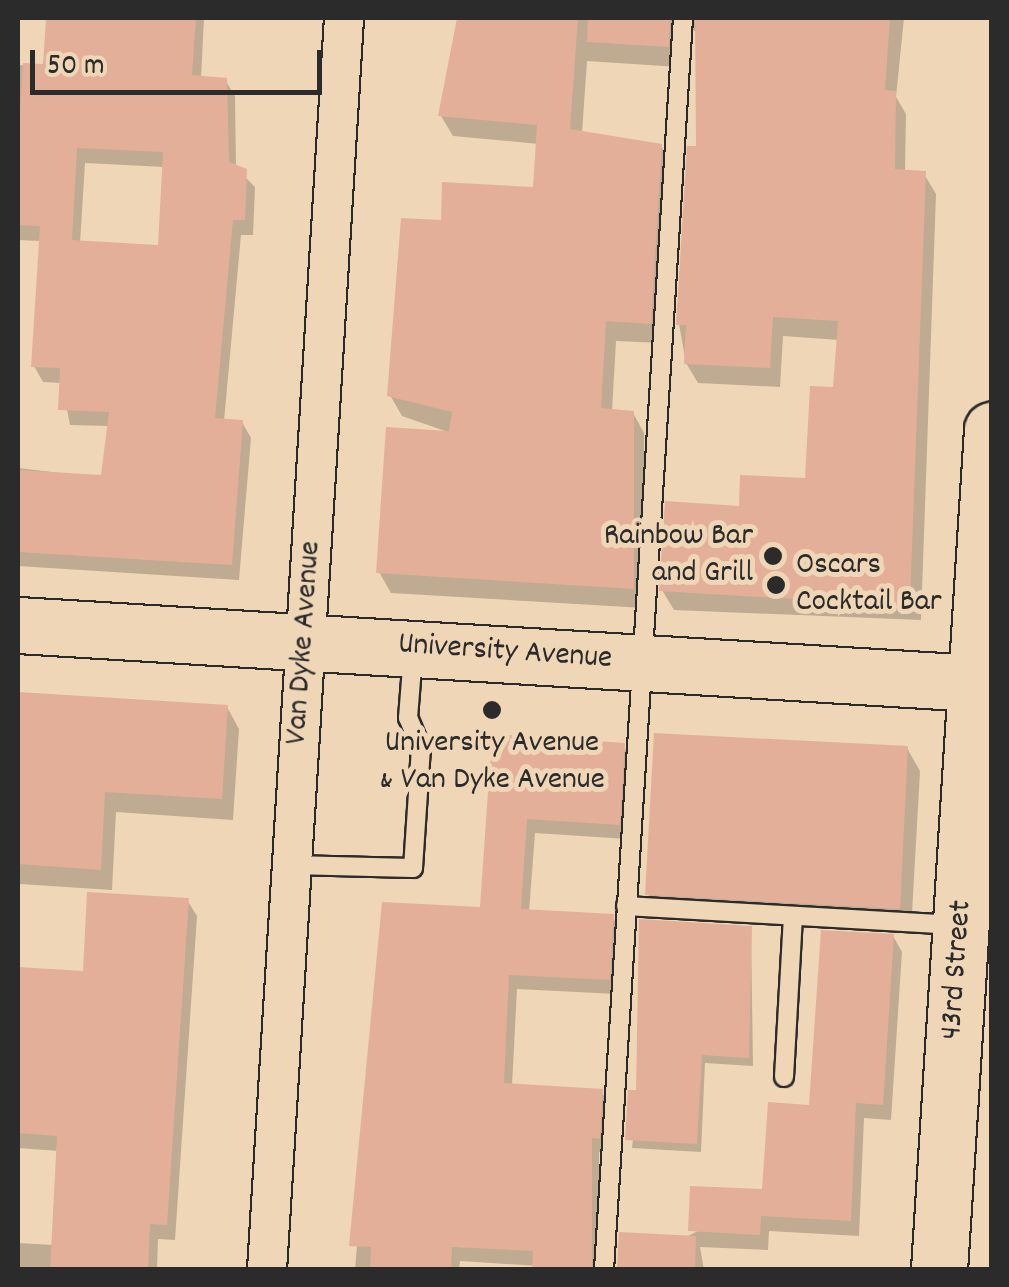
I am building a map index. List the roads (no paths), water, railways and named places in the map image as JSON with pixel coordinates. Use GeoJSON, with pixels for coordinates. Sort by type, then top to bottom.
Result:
{"type":"FeatureCollection","features":[{"type":"Feature","properties":{"kind":"main road","name":"43rd Street"},"geometry":{"type":"LineString","coordinates":[[939,1270],[961,926],[984,684],[992,430]]}},
{"type":"Feature","properties":{"kind":"main road","name":"University Avenue"},"geometry":{"type":"LineString","coordinates":[[18,625],[984,684]]}},
{"type":"Feature","properties":{"kind":"street","name":"Van Dyke Avenue"},"geometry":{"type":"LineString","coordinates":[[267,1270],[344,18]]}},
{"type":"Feature","properties":{"kind":"lane"},"geometry":{"type":"LineString","coordinates":[[604,1270],[684,18]]}},
{"type":"Feature","properties":{"kind":"lane"},"geometry":{"type":"LineString","coordinates":[[291,864],[413,868],[421,748],[408,718],[413,648]]}},
{"type":"Feature","properties":{"kind":"lane"},"geometry":{"type":"LineString","coordinates":[[626,906],[961,926]]}},
{"type":"Feature","properties":{"kind":"lane"},"geometry":{"type":"LineString","coordinates":[[784,1076],[792,916]]}},
{"type":"Feature","properties":{"kind":"place","name":"Rainbow Bar and Grill"},"geometry":{"type":"Point","coordinates":[773,556]}},
{"type":"Feature","properties":{"kind":"place","name":"Oscars Cocktail Bar"},"geometry":{"type":"Point","coordinates":[776,585]}},
{"type":"Feature","properties":{"kind":"place","name":"University Avenue & Van Dyke Avenue"},"geometry":{"type":"Point","coordinates":[492,710]}}]}
